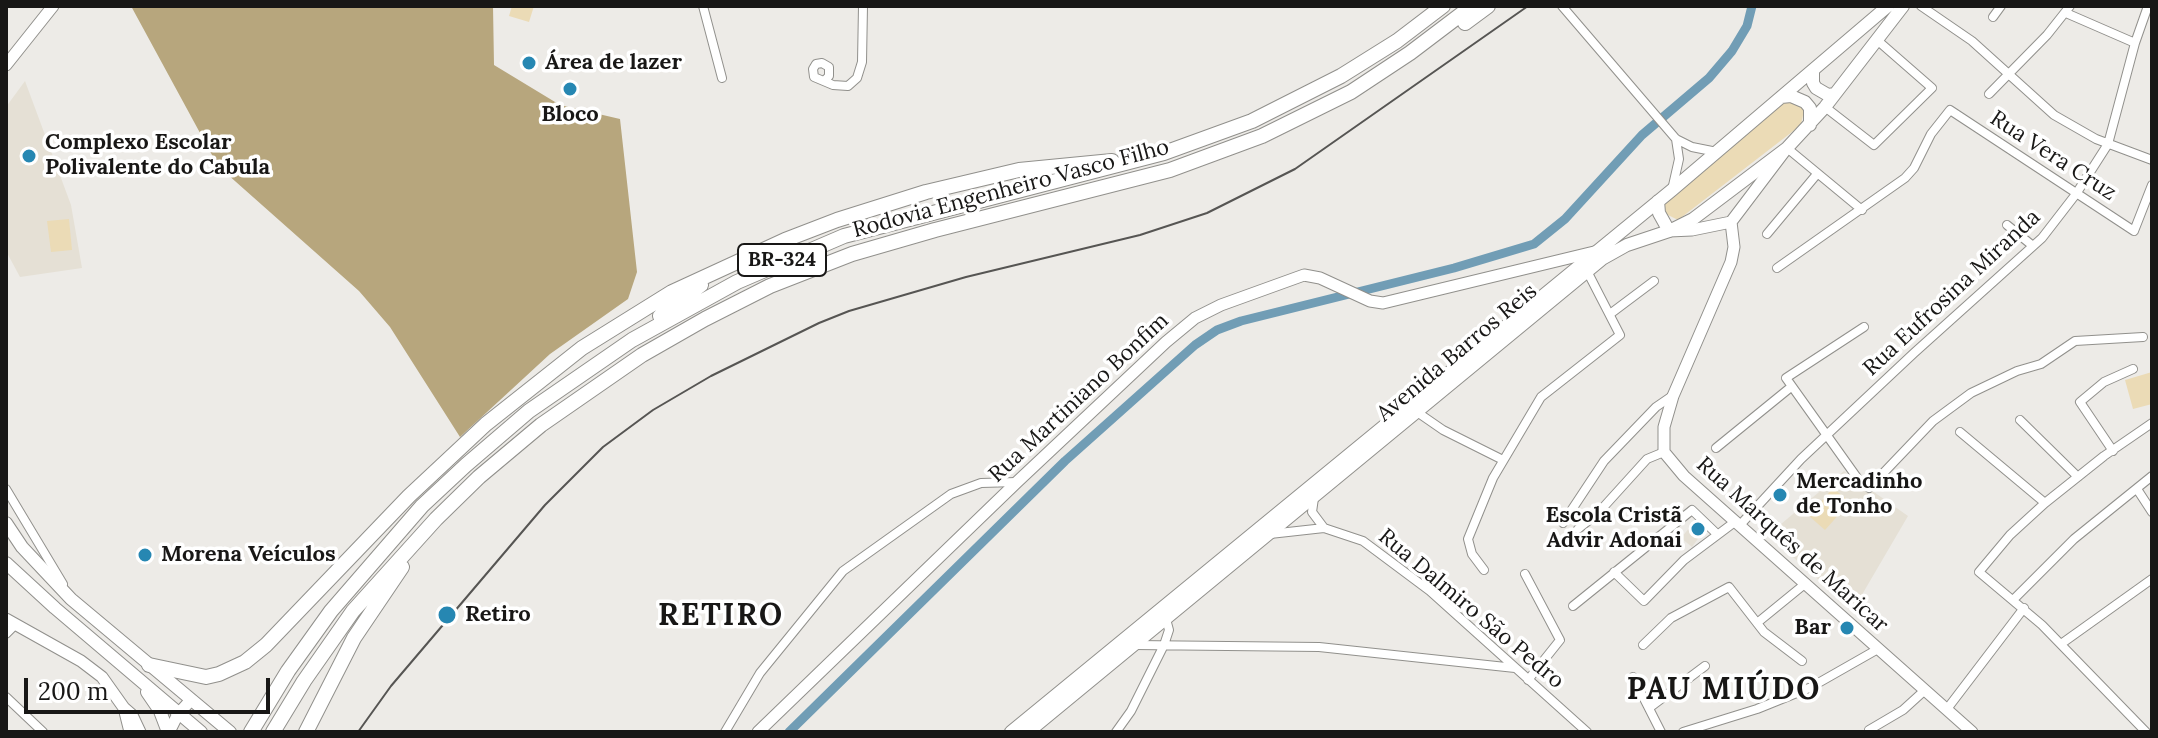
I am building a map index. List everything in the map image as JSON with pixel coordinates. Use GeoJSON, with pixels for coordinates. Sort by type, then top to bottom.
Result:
{"type":"FeatureCollection","features":[{"type":"Feature","properties":{"kind":"highway","name":"Rodovia Engenheiro Vasco Filho"},"geometry":{"type":"LineString","coordinates":[[253,728],[288,671],[331,611],[422,506],[529,411],[632,340],[737,282],[844,236],[1187,146],[1284,106],[1379,53],[1443,6]]}},
{"type":"Feature","properties":{"kind":"highway","name":"Rodovia Engenheiro Vasco Filho"},"geometry":{"type":"LineString","coordinates":[[273,732],[353,611],[436,519],[511,450],[583,394],[671,338],[804,271],[888,243],[1194,163],[1293,123],[1389,68],[1472,6]]}},
{"type":"Feature","properties":{"kind":"highway"},"geometry":{"type":"LineString","coordinates":[[1389,68],[1460,27],[1488,6]]}},
{"type":"Feature","properties":{"kind":"highway"},"geometry":{"type":"LineString","coordinates":[[149,665],[206,677],[245,662],[266,645],[417,488],[496,415],[582,348],[683,286],[837,220],[926,192],[1019,170],[1140,160]]}},
{"type":"Feature","properties":{"kind":"highway"},"geometry":{"type":"LineString","coordinates":[[632,340],[730,264]]}},
{"type":"Feature","properties":{"kind":"highway"},"geometry":{"type":"LineString","coordinates":[[306,732],[354,638],[436,519]]}},
{"type":"Feature","properties":{"kind":"main road","name":"Avenida Barros Reis"},"geometry":{"type":"LineString","coordinates":[[1011,732],[1672,190],[1888,6]]}},
{"type":"Feature","properties":{"kind":"main road","name":"Avenida Barros Reis"},"geometry":{"type":"LineString","coordinates":[[1028,732],[1587,271],[1616,250],[1669,231],[1708,208],[1787,148],[1825,107],[1903,6]]}},
{"type":"Feature","properties":{"kind":"main road"},"geometry":{"type":"LineString","coordinates":[[1813,70],[1816,88],[1828,95],[1835,94]]}},
{"type":"Feature","properties":{"kind":"main road"},"geometry":{"type":"LineString","coordinates":[[1781,97],[1791,96],[1805,102],[1810,108],[1810,125]]}},
{"type":"Feature","properties":{"kind":"main road"},"geometry":{"type":"LineString","coordinates":[[1658,201],[1659,213],[1669,231]]}},
{"type":"Feature","properties":{"kind":"main road"},"geometry":{"type":"LineString","coordinates":[[6,523],[22,547],[71,599],[230,732]]}},
{"type":"Feature","properties":{"kind":"main road"},"geometry":{"type":"LineString","coordinates":[[6,563],[201,732]]}},
{"type":"Feature","properties":{"kind":"main road"},"geometry":{"type":"LineString","coordinates":[[136,677],[160,711],[168,732]]}},
{"type":"Feature","properties":{"kind":"street"},"geometry":{"type":"LineString","coordinates":[[6,65],[53,6]]}},
{"type":"Feature","properties":{"kind":"street"},"geometry":{"type":"LineString","coordinates":[[703,6],[722,78]]}},
{"type":"Feature","properties":{"kind":"street"},"geometry":{"type":"LineString","coordinates":[[825,80],[841,87],[848,86],[857,78],[862,62],[863,6]]}},
{"type":"Feature","properties":{"kind":"street"},"geometry":{"type":"LineString","coordinates":[[1562,6],[1672,136],[1679,159],[1672,190]]}},
{"type":"Feature","properties":{"kind":"street"},"geometry":{"type":"LineString","coordinates":[[1921,6],[1972,41],[2007,76],[2054,115],[2108,144],[2152,160]]}},
{"type":"Feature","properties":{"kind":"street"},"geometry":{"type":"LineString","coordinates":[[1993,17],[2001,6]]}},
{"type":"Feature","properties":{"kind":"street","name":"Rua Eufrosina Miranda"},"geometry":{"type":"LineString","coordinates":[[1614,572],[1644,601],[1684,560],[1717,534],[1738,523],[1826,436],[2033,246],[2076,194],[2108,144],[2148,6]]}},
{"type":"Feature","properties":{"kind":"street"},"geometry":{"type":"LineString","coordinates":[[1989,94],[2068,9],[2135,43]]}},
{"type":"Feature","properties":{"kind":"street"},"geometry":{"type":"LineString","coordinates":[[1825,107],[1874,145],[1932,88],[1877,40]]}},
{"type":"Feature","properties":{"kind":"street","name":"Rua Vera Cruz"},"geometry":{"type":"LineString","coordinates":[[1862,210],[1909,175],[1931,134],[1950,110],[2134,231],[2152,185]]}},
{"type":"Feature","properties":{"kind":"street"},"geometry":{"type":"LineString","coordinates":[[1672,136],[1692,147],[1717,152]]}},
{"type":"Feature","properties":{"kind":"street"},"geometry":{"type":"LineString","coordinates":[[1669,231],[1731,222],[1787,148],[1862,210],[1777,268]]}},
{"type":"Feature","properties":{"kind":"street"},"geometry":{"type":"LineString","coordinates":[[1767,234],[1817,174]]}},
{"type":"Feature","properties":{"kind":"street","name":"Rua Marquês de Maricar"},"geometry":{"type":"LineString","coordinates":[[1731,222],[1734,247],[1731,262],[1673,396],[1664,427],[1664,452],[1675,469],[1947,709],[1964,729]]}},
{"type":"Feature","properties":{"kind":"street"},"geometry":{"type":"LineString","coordinates":[[2007,225],[2033,246]]}},
{"type":"Feature","properties":{"kind":"street","name":"Rua Martiniano Bonfim"},"geometry":{"type":"LineString","coordinates":[[758,732],[1017,482],[1195,318],[1221,305],[1304,275],[1320,278],[1364,299],[1383,303],[1594,252]]}},
{"type":"Feature","properties":{"kind":"street"},"geometry":{"type":"LineString","coordinates":[[1484,570],[1472,554],[1468,539],[1503,460],[1541,397],[1620,335],[1587,271]]}},
{"type":"Feature","properties":{"kind":"street"},"geometry":{"type":"LineString","coordinates":[[1610,314],[1654,281]]}},
{"type":"Feature","properties":{"kind":"street"},"geometry":{"type":"LineString","coordinates":[[1864,327],[1786,378],[1858,479],[1869,488],[1933,421],[1960,399],[2017,371],[2038,365],[2082,338],[2143,337]]}},
{"type":"Feature","properties":{"kind":"street"},"geometry":{"type":"LineString","coordinates":[[2113,451],[2080,402],[2104,382],[2133,369]]}},
{"type":"Feature","properties":{"kind":"street"},"geometry":{"type":"LineString","coordinates":[[1716,448],[1791,387]]}},
{"type":"Feature","properties":{"kind":"street"},"geometry":{"type":"LineString","coordinates":[[1563,523],[1604,461],[1656,407],[1673,396]]}},
{"type":"Feature","properties":{"kind":"street"},"geometry":{"type":"LineString","coordinates":[[1417,412],[1443,430],[1503,460]]}},
{"type":"Feature","properties":{"kind":"street"},"geometry":{"type":"LineString","coordinates":[[2020,420],[2078,477]]}},
{"type":"Feature","properties":{"kind":"street"},"geometry":{"type":"LineString","coordinates":[[2146,732],[2024,608],[1979,572],[2010,535],[2045,503],[2152,423]]}},
{"type":"Feature","properties":{"kind":"street"},"geometry":{"type":"LineString","coordinates":[[1960,432],[2045,503]]}},
{"type":"Feature","properties":{"kind":"street"},"geometry":{"type":"LineString","coordinates":[[1578,529],[1599,512],[1647,459],[1664,452]]}},
{"type":"Feature","properties":{"kind":"street"},"geometry":{"type":"LineString","coordinates":[[2014,599],[2058,553],[2152,476]]}},
{"type":"Feature","properties":{"kind":"street"},"geometry":{"type":"LineString","coordinates":[[725,732],[760,673],[843,571],[951,494],[981,483],[1017,482]]}},
{"type":"Feature","properties":{"kind":"street"},"geometry":{"type":"LineString","coordinates":[[6,489],[71,599]]}},
{"type":"Feature","properties":{"kind":"street"},"geometry":{"type":"LineString","coordinates":[[2137,489],[2152,512]]}},
{"type":"Feature","properties":{"kind":"street"},"geometry":{"type":"LineString","coordinates":[[1314,498],[1312,512],[1324,528]]}},
{"type":"Feature","properties":{"kind":"street"},"geometry":{"type":"LineString","coordinates":[[1573,606],[1692,510],[1717,534]]}},
{"type":"Feature","properties":{"kind":"street","name":"Rua Dalmiro São Pedro"},"geometry":{"type":"LineString","coordinates":[[1270,534],[1324,528],[1349,535],[1377,550],[1430,591],[1587,732]]}},
{"type":"Feature","properties":{"kind":"street"},"geometry":{"type":"LineString","coordinates":[[1525,574],[1560,640],[1528,680]]}},
{"type":"Feature","properties":{"kind":"street"},"geometry":{"type":"LineString","coordinates":[[2061,644],[2152,579]]}},
{"type":"Feature","properties":{"kind":"street"},"geometry":{"type":"LineString","coordinates":[[1757,623],[1806,583]]}},
{"type":"Feature","properties":{"kind":"street"},"geometry":{"type":"LineString","coordinates":[[1643,645],[1671,618],[1729,587],[1771,639],[1802,661]]}},
{"type":"Feature","properties":{"kind":"street"},"geometry":{"type":"LineString","coordinates":[[1947,709],[2024,608]]}},
{"type":"Feature","properties":{"kind":"street"},"geometry":{"type":"LineString","coordinates":[[1116,732],[1135,704],[1164,645],[1169,630],[1166,619]]}},
{"type":"Feature","properties":{"kind":"street"},"geometry":{"type":"LineString","coordinates":[[6,634],[11,622],[81,661],[102,677],[132,715],[140,732]]}},
{"type":"Feature","properties":{"kind":"street"},"geometry":{"type":"LineString","coordinates":[[1134,645],[1319,647],[1515,668]]}},
{"type":"Feature","properties":{"kind":"street"},"geometry":{"type":"LineString","coordinates":[[1820,682],[1878,649]]}},
{"type":"Feature","properties":{"kind":"street"},"geometry":{"type":"LineString","coordinates":[[1649,708],[1705,666]]}},
{"type":"Feature","properties":{"kind":"street"},"geometry":{"type":"LineString","coordinates":[[1633,677],[1661,732]]}},
{"type":"Feature","properties":{"kind":"street"},"geometry":{"type":"LineString","coordinates":[[1683,732],[1757,709],[1809,688]]}},
{"type":"Feature","properties":{"kind":"street"},"geometry":{"type":"LineString","coordinates":[[1869,730],[1903,710],[1925,690]]}},
{"type":"Feature","properties":{"kind":"street"},"geometry":{"type":"LineString","coordinates":[[6,697],[43,732]]}},
{"type":"Feature","properties":{"kind":"street"},"geometry":{"type":"LineString","coordinates":[[168,732],[191,700]]}},
{"type":"Feature","properties":{"kind":"street"},"geometry":{"type":"LineString","coordinates":[[124,708],[124,718],[130,732]]}},
{"type":"Feature","properties":{"kind":"shaded area"},"geometry":{"type":"Polygon","coordinates":[[[131,6],[493,6],[494,65],[560,105],[620,119],[637,272],[628,299],[550,354],[460,437],[390,327],[359,291],[218,166],[131,6]]]}},
{"type":"Feature","properties":{"kind":"shaded area"},"geometry":{"type":"Polygon","coordinates":[[[512,6],[534,6],[529,22],[509,16],[512,6]]]}},
{"type":"Feature","properties":{"kind":"shaded area","name":"Complexo Escolar Polivalente do Cabula"},"geometry":{"type":"Polygon","coordinates":[[[25,81],[71,205],[82,268],[20,277],[6,251],[6,107],[25,81]]]}},
{"type":"Feature","properties":{"kind":"shaded area"},"geometry":{"type":"Polygon","coordinates":[[[1787,100],[1801,105],[1804,110],[1801,125],[1678,220],[1666,214],[1664,204],[1787,100]]]}},
{"type":"Feature","properties":{"kind":"shaded area"},"geometry":{"type":"Polygon","coordinates":[[[69,219],[72,250],[51,252],[47,221],[69,219]]]}},
{"type":"Feature","properties":{"kind":"shaded area"},"geometry":{"type":"Polygon","coordinates":[[[2152,372],[2152,404],[2133,409],[2125,380],[2152,372]]]}},
{"type":"Feature","properties":{"kind":"shaded area"},"geometry":{"type":"Polygon","coordinates":[[[1844,471],[1908,516],[1853,610],[1768,535],[1844,471]]]}},
{"type":"Feature","properties":{"kind":"shaded area"},"geometry":{"type":"Polygon","coordinates":[[[1833,488],[1850,502],[1825,530],[1809,516],[1833,488]]]}},
{"type":"Feature","properties":{"kind":"shaded area"},"geometry":{"type":"Polygon","coordinates":[[[1695,521],[1705,529],[1692,547],[1681,538],[1695,521]]]}},
{"type":"Feature","properties":{"kind":"waterway"},"geometry":{"type":"LineString","coordinates":[[789,732],[1065,461],[1195,345],[1217,330],[1241,321],[1454,268],[1534,244],[1565,219],[1642,135],[1709,78],[1732,51],[1747,26],[1752,6]]}},
{"type":"Feature","properties":{"kind":"railway"},"geometry":{"type":"LineString","coordinates":[[358,732],[391,686],[545,505],[603,447],[653,410],[711,376],[849,311],[966,277],[1140,235],[1207,213],[1295,169],[1528,6]]}},
{"type":"Feature","properties":{"kind":"place","name":"Área de lazer"},"geometry":{"type":"Point","coordinates":[529,63]}},
{"type":"Feature","properties":{"kind":"place","name":"Bloco"},"geometry":{"type":"Point","coordinates":[570,89]}},
{"type":"Feature","properties":{"kind":"place","name":"Complexo Escolar Polivalente do Cabula"},"geometry":{"type":"Point","coordinates":[29,156]}},
{"type":"Feature","properties":{"kind":"place","name":"Mercadinho de Tonho"},"geometry":{"type":"Point","coordinates":[1780,495]}},
{"type":"Feature","properties":{"kind":"place","name":"Escola Cristã Advir Adonai"},"geometry":{"type":"Point","coordinates":[1698,529]}},
{"type":"Feature","properties":{"kind":"place","name":"Morena Veículos"},"geometry":{"type":"Point","coordinates":[145,555]}},
{"type":"Feature","properties":{"kind":"place","name":"Retiro"},"geometry":{"type":"Point","coordinates":[447,615]}},
{"type":"Feature","properties":{"kind":"place","name":"Bar"},"geometry":{"type":"Point","coordinates":[1847,628]}},
{"type":"Feature","properties":{"kind":"district","name":"RETIRO"},"geometry":{"type":"Point","coordinates":[721,616]}},
{"type":"Feature","properties":{"kind":"district","name":"PAU MIÚDO"},"geometry":{"type":"Point","coordinates":[1724,690]}}]}
